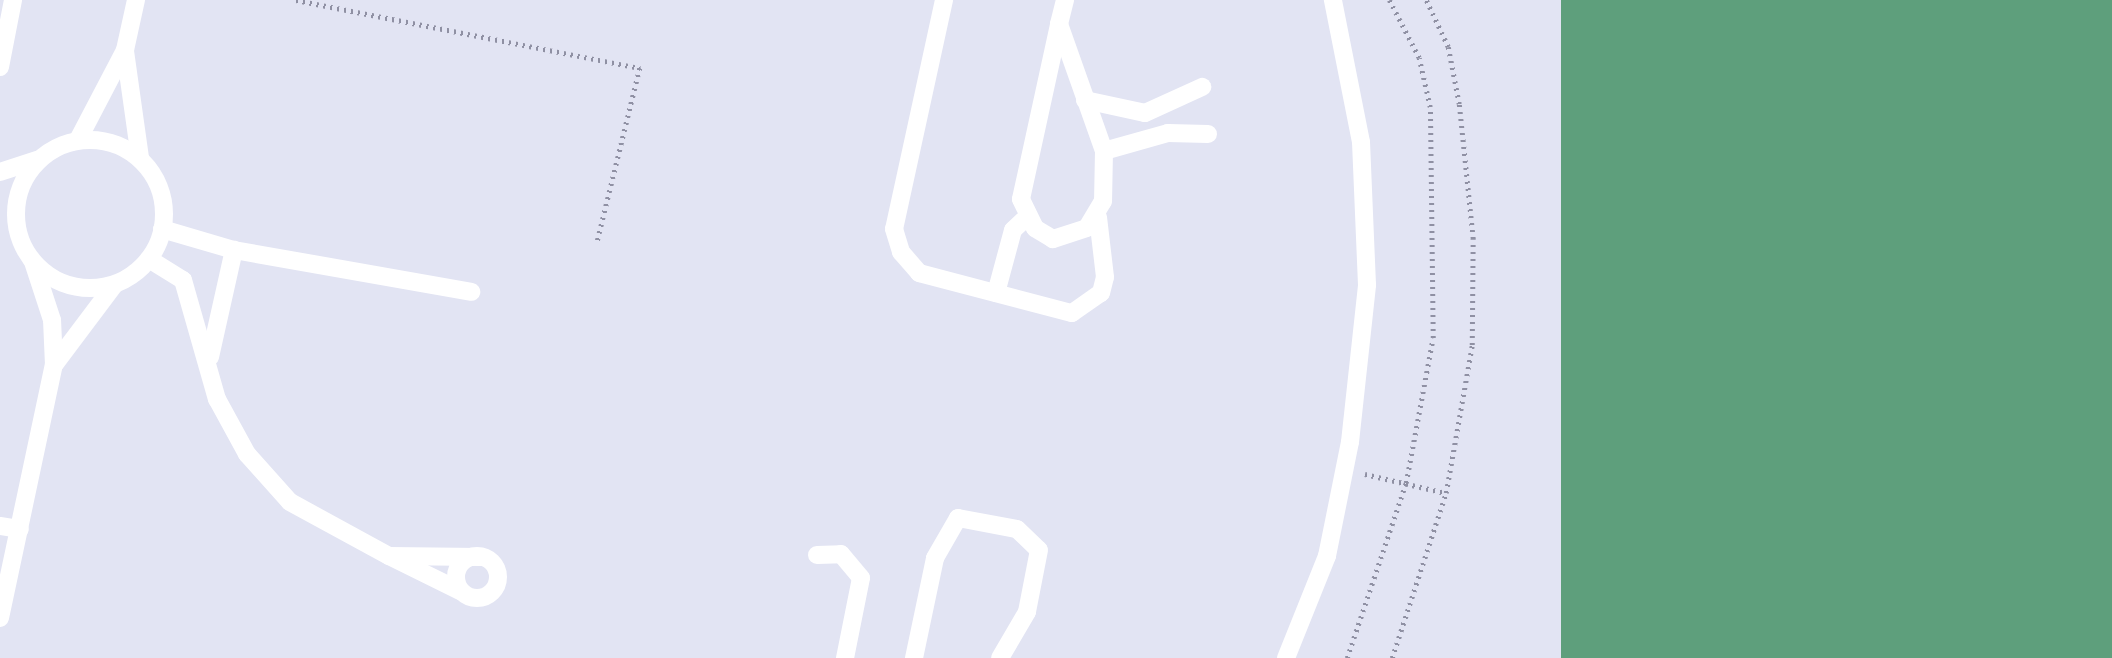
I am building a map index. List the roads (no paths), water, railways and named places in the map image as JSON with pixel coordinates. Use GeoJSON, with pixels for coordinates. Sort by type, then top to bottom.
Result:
{"type":"FeatureCollection","features":[{"type":"Feature","properties":{"kind":"lane"},"geometry":{"type":"LineString","coordinates":[[0,67],[13,0]]}},
{"type":"Feature","properties":{"kind":"lane"},"geometry":{"type":"LineString","coordinates":[[78,140],[125,50],[136,0]]}},
{"type":"Feature","properties":{"kind":"lane"},"geometry":{"type":"LineString","coordinates":[[944,0],[894,229],[901,252],[919,273],[1072,313],[1101,293],[1105,277],[1098,217],[1104,151],[1059,24]]}},
{"type":"Feature","properties":{"kind":"lane"},"geometry":{"type":"LineString","coordinates":[[1065,0],[1021,199],[1027,217],[1053,239],[1074,237],[1098,217]]}},
{"type":"Feature","properties":{"kind":"lane"},"geometry":{"type":"LineString","coordinates":[[1286,658],[1327,556],[1345,469],[1367,285],[1361,142],[1332,0]]}},
{"type":"Feature","properties":{"kind":"lane"},"geometry":{"type":"LineString","coordinates":[[54,365],[114,285],[149,259],[162,229],[163,196],[140,158],[125,50]]}},
{"type":"Feature","properties":{"kind":"lane"},"geometry":{"type":"LineString","coordinates":[[1086,100],[1145,113],[1202,87]]}},
{"type":"Feature","properties":{"kind":"lane"},"geometry":{"type":"LineString","coordinates":[[1104,151],[1168,133],[1209,134]]}},
{"type":"Feature","properties":{"kind":"lane"},"geometry":{"type":"LineString","coordinates":[[0,172],[38,160],[78,140],[111,143],[140,158]]}},
{"type":"Feature","properties":{"kind":"lane"},"geometry":{"type":"LineString","coordinates":[[0,618],[54,365],[52,320],[33,262],[19,234],[17,199],[38,160]]}},
{"type":"Feature","properties":{"kind":"lane"},"geometry":{"type":"LineString","coordinates":[[996,293],[1013,230],[1027,217]]}},
{"type":"Feature","properties":{"kind":"lane"},"geometry":{"type":"LineString","coordinates":[[0,222],[19,234]]}},
{"type":"Feature","properties":{"kind":"lane"},"geometry":{"type":"LineString","coordinates":[[162,229],[234,250],[471,292]]}},
{"type":"Feature","properties":{"kind":"lane"},"geometry":{"type":"LineString","coordinates":[[209,360],[234,250]]}},
{"type":"Feature","properties":{"kind":"lane"},"geometry":{"type":"LineString","coordinates":[[149,259],[183,279],[209,360],[217,398],[268,482],[319,522],[460,591],[483,598],[496,588],[494,565],[480,556],[389,556]]}},
{"type":"Feature","properties":{"kind":"lane"},"geometry":{"type":"LineString","coordinates":[[33,262],[69,286],[114,285]]}},
{"type":"Feature","properties":{"kind":"lane"},"geometry":{"type":"LineString","coordinates":[[914,658],[935,558],[958,518],[1017,529],[1039,550],[1027,612],[1000,658]]}},
{"type":"Feature","properties":{"kind":"lane"},"geometry":{"type":"LineString","coordinates":[[0,526],[20,529]]}},
{"type":"Feature","properties":{"kind":"lane"},"geometry":{"type":"LineString","coordinates":[[817,555],[841,554],[861,578],[845,658]]}},
{"type":"Feature","properties":{"kind":"lane"},"geometry":{"type":"LineString","coordinates":[[460,591],[459,567],[480,556]]}}]}
